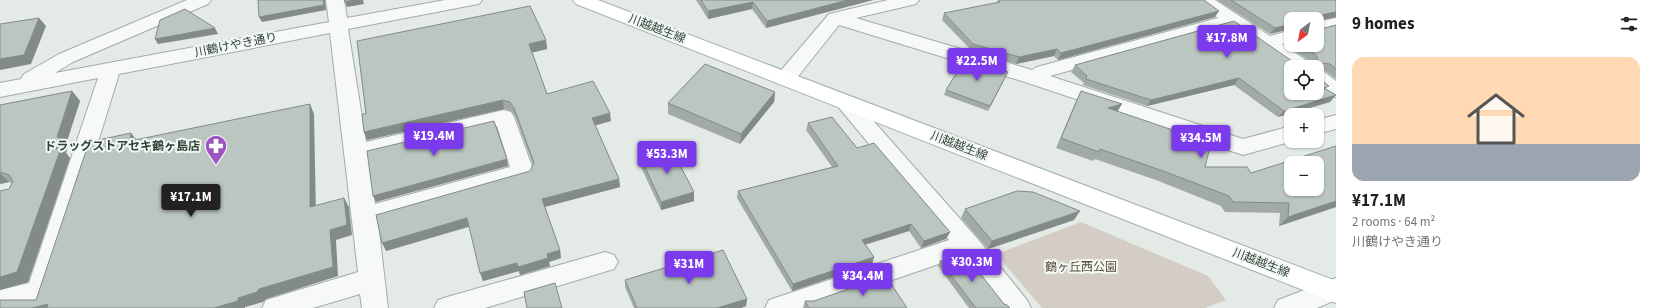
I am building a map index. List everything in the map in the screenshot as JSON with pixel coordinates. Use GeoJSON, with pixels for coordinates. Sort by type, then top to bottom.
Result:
{"type":"FeatureCollection","features":[{"type":"Feature","properties":{"kind":"main road","name":"川越越生線"},"geometry":{"type":"LineString","coordinates":[[582,0],[847,104],[1335,290]]}},
{"type":"Feature","properties":{"kind":"street"},"geometry":{"type":"LineString","coordinates":[[20,86],[66,58],[202,0]]}},
{"type":"Feature","properties":{"kind":"street"},"geometry":{"type":"LineString","coordinates":[[335,0],[357,152],[373,279],[375,308]]}},
{"type":"Feature","properties":{"kind":"street","name":"川鶴けやき通り"},"geometry":{"type":"LineString","coordinates":[[0,90],[473,0]]}},
{"type":"Feature","properties":{"kind":"street"},"geometry":{"type":"LineString","coordinates":[[785,79],[835,18],[910,0]]}},
{"type":"Feature","properties":{"kind":"street"},"geometry":{"type":"LineString","coordinates":[[1206,0],[1292,60]]}},
{"type":"Feature","properties":{"kind":"street"},"geometry":{"type":"LineString","coordinates":[[835,18],[1035,78],[1243,148],[1284,136]]}},
{"type":"Feature","properties":{"kind":"street"},"geometry":{"type":"LineString","coordinates":[[1035,78],[1044,70],[1233,20]]}},
{"type":"Feature","properties":{"kind":"street"},"geometry":{"type":"LineString","coordinates":[[1324,26],[1336,23]]}},
{"type":"Feature","properties":{"kind":"street"},"geometry":{"type":"LineString","coordinates":[[1267,43],[1284,38]]}},
{"type":"Feature","properties":{"kind":"street"},"geometry":{"type":"LineString","coordinates":[[0,302],[36,300],[112,69]]}},
{"type":"Feature","properties":{"kind":"street"},"geometry":{"type":"LineString","coordinates":[[1324,82],[1336,90]]}},
{"type":"Feature","properties":{"kind":"street"},"geometry":{"type":"LineString","coordinates":[[847,104],[967,244],[1018,308]]}},
{"type":"Feature","properties":{"kind":"street"},"geometry":{"type":"LineString","coordinates":[[357,152],[504,116],[523,172],[365,216]]}},
{"type":"Feature","properties":{"kind":"street"},"geometry":{"type":"LineString","coordinates":[[1324,125],[1336,122]]}},
{"type":"Feature","properties":{"kind":"street"},"geometry":{"type":"LineString","coordinates":[[778,308],[967,244]]}},
{"type":"Feature","properties":{"kind":"street"},"geometry":{"type":"LineString","coordinates":[[447,308],[605,262]]}},
{"type":"Feature","properties":{"kind":"street"},"geometry":{"type":"LineString","coordinates":[[275,308],[373,279]]}},
{"type":"Feature","properties":{"kind":"street"},"geometry":{"type":"LineString","coordinates":[[1291,306],[1335,290]]}},
{"type":"Feature","properties":{"kind":"green space","name":"鶴ヶ丘西公園"},"geometry":{"type":"Polygon","coordinates":[[[1081,222],[1208,276],[1226,300],[1205,308],[1042,308],[996,254],[1081,222]]]}},
{"type":"Feature","properties":{"kind":"building"},"geometry":{"type":"Polygon","coordinates":[[[258,0],[323,0],[324,5],[259,17],[258,0]]]}},
{"type":"Feature","properties":{"kind":"building"},"geometry":{"type":"Polygon","coordinates":[[[701,0],[848,0],[767,21],[753,2],[708,11],[701,0]]]}},
{"type":"Feature","properties":{"kind":"building"},"geometry":{"type":"Polygon","coordinates":[[[998,0],[1204,0],[1219,11],[1061,53],[1057,49],[1019,57],[973,44],[944,13],[1000,2],[998,0]]]}},
{"type":"Feature","properties":{"kind":"building"},"geometry":{"type":"Polygon","coordinates":[[[1231,0],[1336,0],[1336,12],[1324,14],[1324,12],[1284,12],[1284,26],[1275,28],[1231,0]]]}},
{"type":"Feature","properties":{"kind":"building"},"geometry":{"type":"Polygon","coordinates":[[[530,6],[546,40],[529,44],[547,94],[593,81],[610,113],[592,118],[619,179],[542,199],[560,250],[547,254],[548,258],[518,267],[517,263],[480,273],[467,218],[382,243],[376,215],[530,171],[534,163],[514,108],[510,102],[503,100],[364,132],[362,114],[366,114],[357,41],[530,6]]]}},
{"type":"Feature","properties":{"kind":"building"},"geometry":{"type":"Polygon","coordinates":[[[185,9],[215,28],[155,39],[160,20],[185,9]]]}},
{"type":"Feature","properties":{"kind":"building"},"geometry":{"type":"Polygon","coordinates":[[[39,18],[24,55],[0,59],[0,24],[39,18]]]}},
{"type":"Feature","properties":{"kind":"building"},"geometry":{"type":"Polygon","coordinates":[[[1234,21],[1291,60],[1284,60],[1284,100],[1320,100],[1294,108],[1284,108],[1284,111],[1239,78],[1151,100],[1086,79],[1087,76],[1075,65],[1234,21]]]}},
{"type":"Feature","properties":{"kind":"building"},"geometry":{"type":"Polygon","coordinates":[[[1336,25],[1336,69],[1330,64],[1324,63],[1324,60],[1318,60],[1316,55],[1312,52],[1324,52],[1324,28],[1336,25]]]}},
{"type":"Feature","properties":{"kind":"building"},"geometry":{"type":"Polygon","coordinates":[[[965,59],[1008,72],[990,106],[946,90],[965,59]]]}},
{"type":"Feature","properties":{"kind":"building"},"geometry":{"type":"Polygon","coordinates":[[[705,64],[775,92],[741,134],[668,103],[705,64]]]}},
{"type":"Feature","properties":{"kind":"building"},"geometry":{"type":"Polygon","coordinates":[[[1324,82],[1329,86],[1324,88],[1324,82]]]}},
{"type":"Feature","properties":{"kind":"building"},"geometry":{"type":"Polygon","coordinates":[[[1324,88],[1336,95],[1324,99],[1324,88]]]}},
{"type":"Feature","properties":{"kind":"building"},"geometry":{"type":"Polygon","coordinates":[[[72,91],[57,137],[59,137],[56,149],[61,148],[17,272],[0,277],[0,191],[9,189],[13,181],[9,175],[0,172],[0,105],[72,91]]]}},
{"type":"Feature","properties":{"kind":"building"},"geometry":{"type":"Polygon","coordinates":[[[1081,91],[1122,104],[1108,108],[1211,143],[1205,167],[1247,167],[1251,173],[1284,163],[1284,196],[1324,196],[1324,156],[1305,156],[1336,146],[1336,201],[1288,217],[1289,203],[1233,202],[1229,196],[1163,171],[1100,149],[1099,152],[1061,138],[1081,91]]]}},
{"type":"Feature","properties":{"kind":"building"},"geometry":{"type":"Polygon","coordinates":[[[310,104],[310,207],[344,198],[347,225],[330,230],[333,267],[259,289],[257,292],[238,298],[238,301],[214,308],[47,308],[48,304],[32,308],[0,308],[0,300],[36,300],[89,142],[131,133],[130,141],[310,104]]]}},
{"type":"Feature","properties":{"kind":"building"},"geometry":{"type":"Polygon","coordinates":[[[832,117],[857,148],[874,143],[950,232],[924,241],[911,224],[862,240],[874,257],[793,284],[738,191],[838,166],[808,123],[832,117]]]}},
{"type":"Feature","properties":{"kind":"building"},"geometry":{"type":"Polygon","coordinates":[[[494,121],[507,159],[373,196],[367,151],[494,121]]]}},
{"type":"Feature","properties":{"kind":"building"},"geometry":{"type":"Polygon","coordinates":[[[671,148],[694,192],[661,202],[640,156],[671,148]]]}},
{"type":"Feature","properties":{"kind":"building"},"geometry":{"type":"Polygon","coordinates":[[[1017,191],[1033,192],[1080,211],[992,241],[965,209],[1017,191]]]}},
{"type":"Feature","properties":{"kind":"building"},"geometry":{"type":"Polygon","coordinates":[[[723,250],[747,299],[717,308],[637,308],[625,280],[723,250]]]}},
{"type":"Feature","properties":{"kind":"building"},"geometry":{"type":"Polygon","coordinates":[[[964,253],[1004,304],[1010,308],[976,308],[940,261],[964,253]]]}},
{"type":"Feature","properties":{"kind":"building"},"geometry":{"type":"Polygon","coordinates":[[[886,276],[907,308],[809,308],[805,301],[814,301],[886,276]]]}},
{"type":"Feature","properties":{"kind":"building"},"geometry":{"type":"Polygon","coordinates":[[[555,283],[562,308],[527,308],[524,292],[555,283]]]}},
{"type":"Feature","properties":{"kind":"place","name":"ドラッグストアセキ鶴ヶ島店"},"geometry":{"type":"Point","coordinates":[216,166]}}]}
